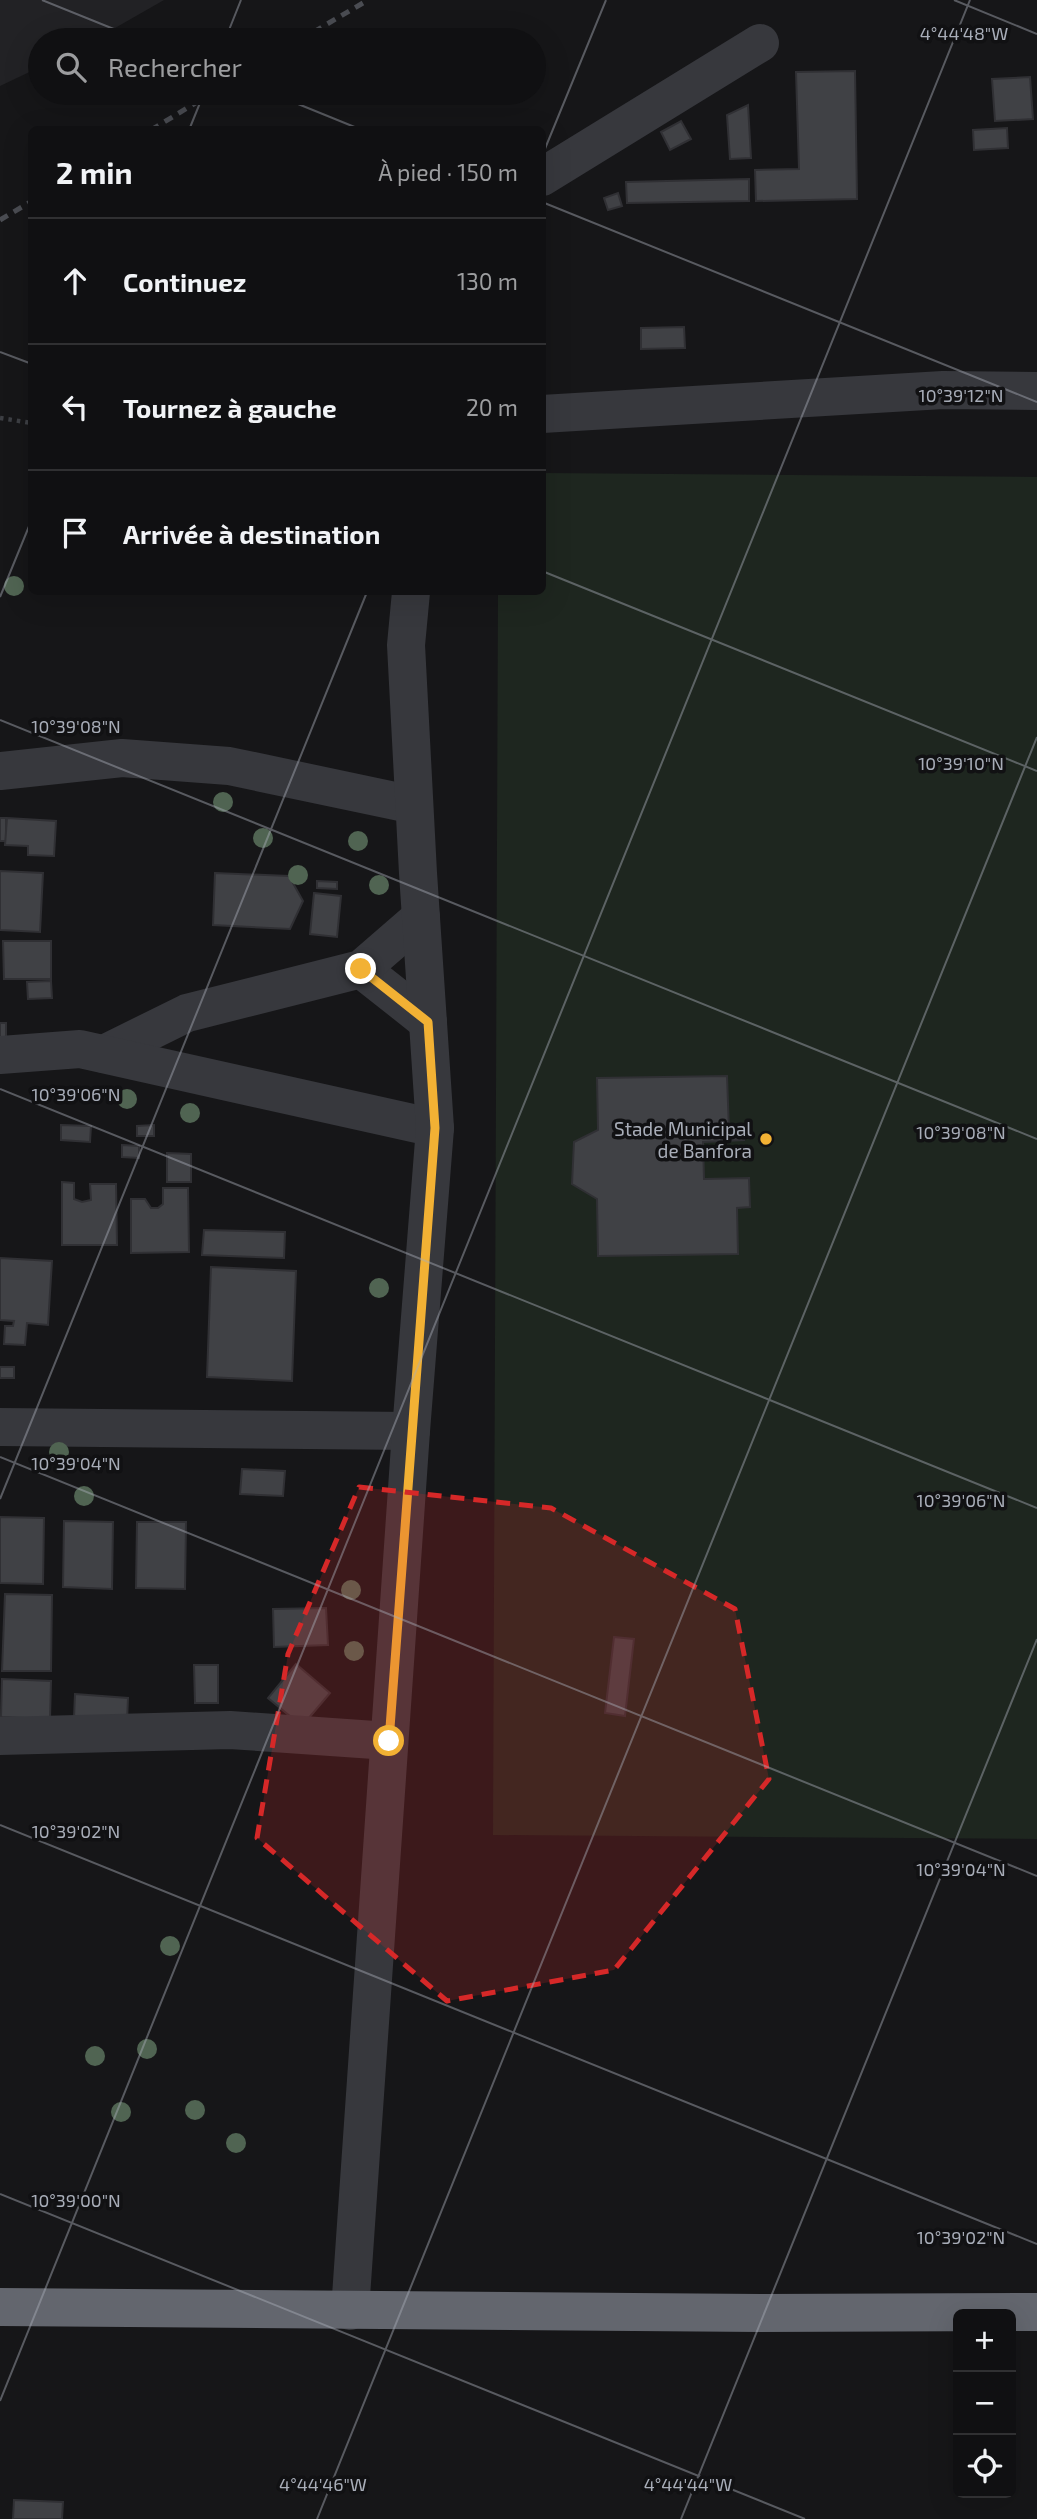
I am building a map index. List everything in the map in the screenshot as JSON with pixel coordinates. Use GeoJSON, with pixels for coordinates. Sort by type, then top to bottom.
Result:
{"type":"FeatureCollection","features":[{"type":"Feature","properties":{"kind":"highway"},"geometry":{"type":"LineString","coordinates":[[0,2307],[746,2313],[1037,2312]]}},
{"type":"Feature","properties":{"kind":"street"},"geometry":{"type":"LineString","coordinates":[[546,175],[760,43]]}},
{"type":"Feature","properties":{"kind":"street"},"geometry":{"type":"LineString","coordinates":[[546,414],[943,390],[1037,391]]}},
{"type":"Feature","properties":{"kind":"street"},"geometry":{"type":"LineString","coordinates":[[351,2311],[411,1431],[435,1128],[406,645],[411,595]]}},
{"type":"Feature","properties":{"kind":"street"},"geometry":{"type":"LineString","coordinates":[[0,771],[122,758],[229,766],[414,805]]}},
{"type":"Feature","properties":{"kind":"street"},"geometry":{"type":"LineString","coordinates":[[104,1054],[187,1013],[361,969],[421,917]]}},
{"type":"Feature","properties":{"kind":"street"},"geometry":{"type":"LineString","coordinates":[[361,969],[428,1022]]}},
{"type":"Feature","properties":{"kind":"street"},"geometry":{"type":"LineString","coordinates":[[0,1055],[80,1049],[435,1128]]}},
{"type":"Feature","properties":{"kind":"street"},"geometry":{"type":"LineString","coordinates":[[0,1427],[411,1431]]}},
{"type":"Feature","properties":{"kind":"street"},"geometry":{"type":"LineString","coordinates":[[0,1736],[230,1730],[389,1741]]}},
{"type":"Feature","properties":{"kind":"path"},"geometry":{"type":"LineString","coordinates":[[0,418],[28,422]]}},
{"type":"Feature","properties":{"kind":"highlighted area"},"geometry":{"type":"Polygon","coordinates":[[[359,1487],[551,1508],[735,1609],[769,1779],[614,1970],[447,2001],[257,1838],[288,1654],[359,1487]]]}},
{"type":"Feature","properties":{"kind":"shaded area"},"geometry":{"type":"Polygon","coordinates":[[[0,0],[164,0],[115,28],[28,28],[28,73],[0,86],[0,0]]]}},
{"type":"Feature","properties":{"kind":"shaded area","name":"Stade Municipal de Banfora"},"geometry":{"type":"Polygon","coordinates":[[[546,473],[1037,477],[1037,1839],[493,1835],[498,595],[546,595],[546,473]]]}},
{"type":"Feature","properties":{"kind":"building"},"geometry":{"type":"Polygon","coordinates":[[[855,71],[857,199],[756,201],[755,170],[799,169],[796,72],[855,71]]]}},
{"type":"Feature","properties":{"kind":"building"},"geometry":{"type":"Polygon","coordinates":[[[1030,77],[1033,119],[995,121],[992,79],[1030,77]]]}},
{"type":"Feature","properties":{"kind":"building"},"geometry":{"type":"Polygon","coordinates":[[[748,105],[751,158],[730,159],[727,115],[748,105]]]}},
{"type":"Feature","properties":{"kind":"building"},"geometry":{"type":"Polygon","coordinates":[[[681,121],[691,139],[670,150],[661,132],[681,121]]]}},
{"type":"Feature","properties":{"kind":"building"},"geometry":{"type":"Polygon","coordinates":[[[1007,128],[1008,148],[974,150],[973,130],[1007,128]]]}},
{"type":"Feature","properties":{"kind":"building"},"geometry":{"type":"Polygon","coordinates":[[[749,179],[749,201],[627,203],[626,182],[749,179]]]}},
{"type":"Feature","properties":{"kind":"building"},"geometry":{"type":"Polygon","coordinates":[[[618,193],[622,206],[608,210],[604,198],[618,193]]]}},
{"type":"Feature","properties":{"kind":"building"},"geometry":{"type":"Polygon","coordinates":[[[684,327],[685,348],[641,349],[641,328],[684,327]]]}},
{"type":"Feature","properties":{"kind":"building"},"geometry":{"type":"Polygon","coordinates":[[[0,818],[6,818],[6,841],[0,841],[0,818]]]}},
{"type":"Feature","properties":{"kind":"building"},"geometry":{"type":"Polygon","coordinates":[[[7,818],[56,821],[54,856],[28,855],[28,846],[5,845],[7,818]]]}},
{"type":"Feature","properties":{"kind":"building"},"geometry":{"type":"Polygon","coordinates":[[[0,871],[43,873],[40,932],[0,930],[0,871]]]}},
{"type":"Feature","properties":{"kind":"building"},"geometry":{"type":"Polygon","coordinates":[[[215,873],[289,876],[303,901],[290,929],[213,925],[215,873]]]}},
{"type":"Feature","properties":{"kind":"building"},"geometry":{"type":"Polygon","coordinates":[[[317,881],[337,882],[337,889],[317,888],[317,881]]]}},
{"type":"Feature","properties":{"kind":"building"},"geometry":{"type":"Polygon","coordinates":[[[314,893],[341,896],[337,937],[310,934],[314,893]]]}},
{"type":"Feature","properties":{"kind":"building"},"geometry":{"type":"Polygon","coordinates":[[[3,941],[51,941],[51,979],[4,979],[3,941]]]}},
{"type":"Feature","properties":{"kind":"building"},"geometry":{"type":"Polygon","coordinates":[[[51,981],[52,998],[28,999],[27,982],[51,981]]]}},
{"type":"Feature","properties":{"kind":"building"},"geometry":{"type":"Polygon","coordinates":[[[0,1023],[6,1023],[6,1044],[0,1043],[0,1023]]]}},
{"type":"Feature","properties":{"kind":"building"},"geometry":{"type":"Polygon","coordinates":[[[727,1076],[729,1130],[744,1130],[744,1140],[703,1142],[704,1179],[749,1178],[750,1207],[737,1208],[738,1254],[598,1256],[597,1199],[572,1184],[574,1142],[598,1130],[597,1078],[727,1076]]]}},
{"type":"Feature","properties":{"kind":"building"},"geometry":{"type":"Polygon","coordinates":[[[61,1125],[91,1126],[90,1142],[61,1140],[61,1125]]]}},
{"type":"Feature","properties":{"kind":"building"},"geometry":{"type":"Polygon","coordinates":[[[154,1125],[154,1136],[137,1136],[137,1126],[154,1125]]]}},
{"type":"Feature","properties":{"kind":"building"},"geometry":{"type":"Polygon","coordinates":[[[122,1145],[139,1146],[139,1158],[122,1157],[122,1145]]]}},
{"type":"Feature","properties":{"kind":"building"},"geometry":{"type":"Polygon","coordinates":[[[167,1153],[191,1154],[191,1182],[167,1182],[167,1153]]]}},
{"type":"Feature","properties":{"kind":"building"},"geometry":{"type":"Polygon","coordinates":[[[62,1182],[74,1183],[74,1199],[82,1202],[91,1200],[90,1184],[116,1184],[117,1245],[62,1245],[62,1182]]]}},
{"type":"Feature","properties":{"kind":"building"},"geometry":{"type":"Polygon","coordinates":[[[163,1188],[188,1188],[189,1252],[131,1253],[131,1199],[145,1199],[151,1208],[158,1208],[163,1204],[163,1188]]]}},
{"type":"Feature","properties":{"kind":"building"},"geometry":{"type":"Polygon","coordinates":[[[204,1230],[285,1232],[284,1258],[202,1255],[204,1230]]]}},
{"type":"Feature","properties":{"kind":"building"},"geometry":{"type":"Polygon","coordinates":[[[0,1258],[52,1261],[48,1325],[27,1323],[25,1345],[4,1344],[5,1326],[13,1326],[14,1321],[0,1320],[0,1258]]]}},
{"type":"Feature","properties":{"kind":"building"},"geometry":{"type":"Polygon","coordinates":[[[211,1267],[296,1271],[292,1381],[207,1377],[211,1267]]]}},
{"type":"Feature","properties":{"kind":"building"},"geometry":{"type":"Polygon","coordinates":[[[0,1367],[14,1367],[14,1378],[0,1378],[0,1367]]]}},
{"type":"Feature","properties":{"kind":"building"},"geometry":{"type":"Polygon","coordinates":[[[242,1469],[285,1471],[283,1496],[240,1494],[242,1469]]]}},
{"type":"Feature","properties":{"kind":"building"},"geometry":{"type":"Polygon","coordinates":[[[0,1517],[44,1518],[43,1584],[0,1583],[0,1517]]]}},
{"type":"Feature","properties":{"kind":"building"},"geometry":{"type":"Polygon","coordinates":[[[64,1521],[113,1522],[112,1589],[63,1587],[64,1521]]]}},
{"type":"Feature","properties":{"kind":"building"},"geometry":{"type":"Polygon","coordinates":[[[137,1522],[186,1522],[185,1589],[136,1588],[137,1522]]]}},
{"type":"Feature","properties":{"kind":"building"},"geometry":{"type":"Polygon","coordinates":[[[5,1594],[52,1595],[51,1671],[2,1671],[5,1594]]]}},
{"type":"Feature","properties":{"kind":"building"},"geometry":{"type":"Polygon","coordinates":[[[326,1608],[328,1645],[274,1647],[273,1609],[326,1608]]]}},
{"type":"Feature","properties":{"kind":"building"},"geometry":{"type":"Polygon","coordinates":[[[614,1637],[634,1639],[625,1716],[605,1713],[614,1637]]]}},
{"type":"Feature","properties":{"kind":"building"},"geometry":{"type":"Polygon","coordinates":[[[296,1664],[330,1693],[302,1726],[268,1698],[296,1664]]]}},
{"type":"Feature","properties":{"kind":"building"},"geometry":{"type":"Polygon","coordinates":[[[194,1665],[218,1665],[218,1703],[195,1703],[194,1665]]]}},
{"type":"Feature","properties":{"kind":"building"},"geometry":{"type":"Polygon","coordinates":[[[2,1679],[51,1681],[50,1719],[1,1717],[2,1679]]]}},
{"type":"Feature","properties":{"kind":"building"},"geometry":{"type":"Polygon","coordinates":[[[75,1694],[128,1698],[127,1721],[74,1718],[75,1694]]]}},
{"type":"Feature","properties":{"kind":"building"},"geometry":{"type":"Polygon","coordinates":[[[14,2500],[63,2502],[62,2519],[13,2519],[14,2500]]]}},
{"type":"Feature","properties":{"kind":"railway"},"geometry":{"type":"LineString","coordinates":[[320,28],[368,0]]}},
{"type":"Feature","properties":{"kind":"railway"},"geometry":{"type":"LineString","coordinates":[[158,126],[192,105]]}},
{"type":"Feature","properties":{"kind":"railway"},"geometry":{"type":"LineString","coordinates":[[0,220],[28,203]]}},
{"type":"Feature","properties":{"kind":"place","name":"Stade Municipal de Banfora"},"geometry":{"type":"Point","coordinates":[766,1139]}},
{"type":"Feature","properties":{"kind":"route"},"geometry":{"type":"LineString","coordinates":[[361,969],[428,1022],[435,1128],[389,1741]]}}]}
